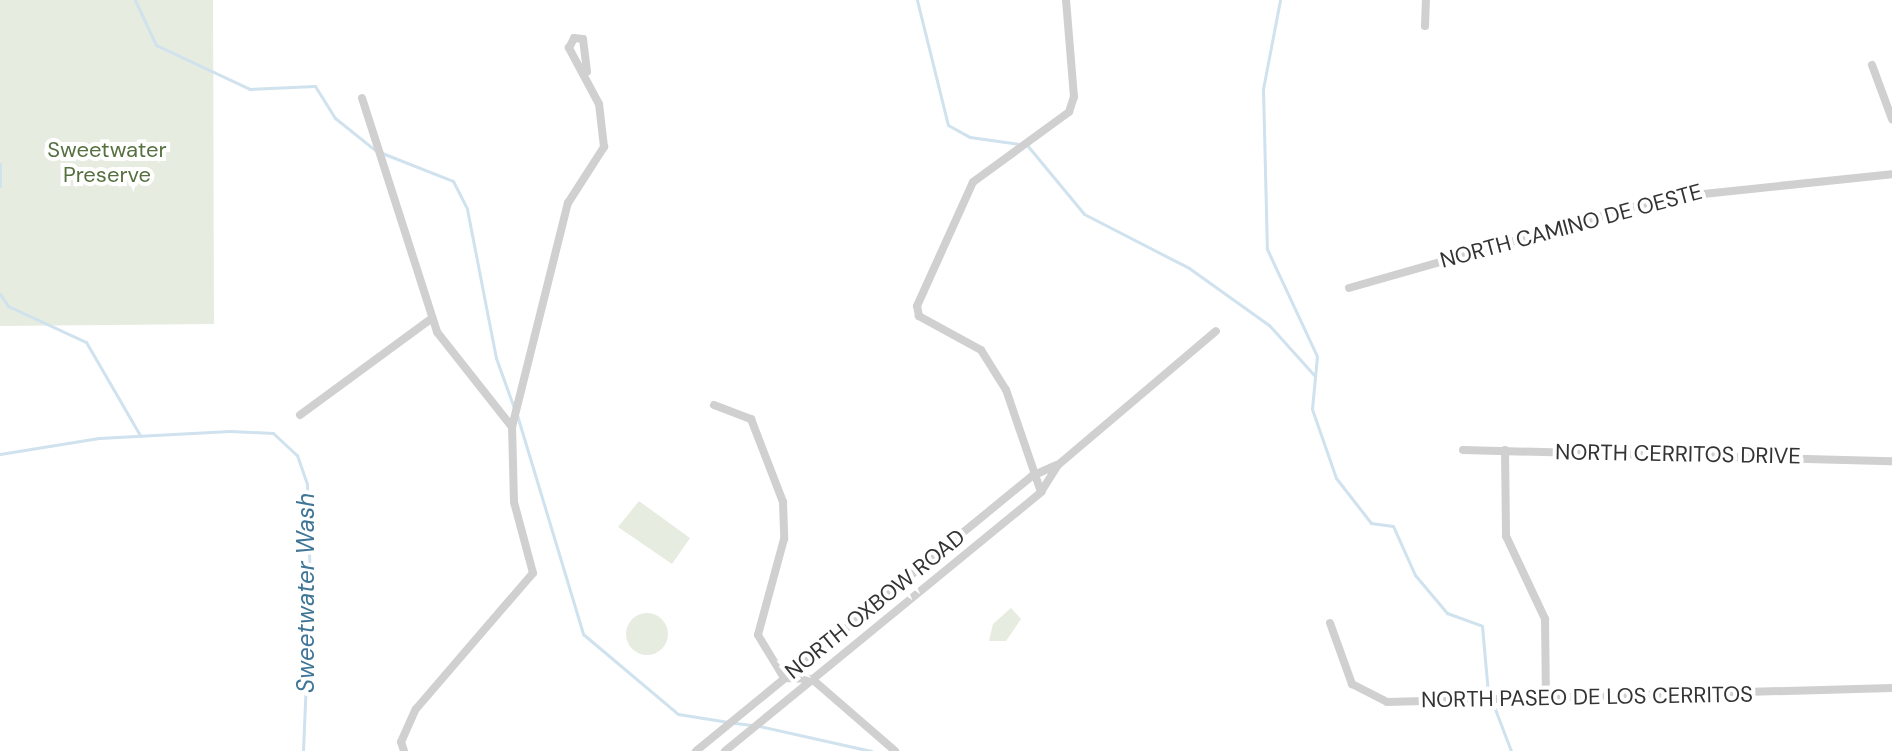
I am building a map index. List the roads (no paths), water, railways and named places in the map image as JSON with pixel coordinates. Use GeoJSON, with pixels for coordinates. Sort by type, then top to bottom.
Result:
{"type":"FeatureCollection","features":[{"type":"Feature","properties":{"kind":"street"},"geometry":{"type":"LineString","coordinates":[[1041,492],[1032,476],[1006,390],[981,350],[919,316],[917,306],[973,182],[1069,112],[1074,97],[1066,0]]}},
{"type":"Feature","properties":{"kind":"street"},"geometry":{"type":"LineString","coordinates":[[1425,26],[1426,0]]}},
{"type":"Feature","properties":{"kind":"street"},"geometry":{"type":"LineString","coordinates":[[1872,65],[1892,119]]}},
{"type":"Feature","properties":{"kind":"street"},"geometry":{"type":"LineString","coordinates":[[404,751],[401,742],[416,709],[533,573],[514,502],[512,427],[568,203],[604,147],[587,72]]}},
{"type":"Feature","properties":{"kind":"street"},"geometry":{"type":"LineString","coordinates":[[362,98],[432,318],[512,427]]}},
{"type":"Feature","properties":{"kind":"street","name":"NORTH CAMINO DE OESTE"},"geometry":{"type":"LineString","coordinates":[[1349,288],[1665,198],[1892,174]]}},
{"type":"Feature","properties":{"kind":"street"},"geometry":{"type":"LineString","coordinates":[[300,415],[432,318]]}},
{"type":"Feature","properties":{"kind":"street","name":"NORTH OXBOW ROAD"},"geometry":{"type":"LineString","coordinates":[[696,751],[1032,476],[1058,465],[1216,331]]}},
{"type":"Feature","properties":{"kind":"street"},"geometry":{"type":"LineString","coordinates":[[714,405],[751,419],[783,502],[784,539],[758,635],[784,678],[812,679],[895,751]]}},
{"type":"Feature","properties":{"kind":"street","name":"NORTH CERRITOS DRIVE"},"geometry":{"type":"LineString","coordinates":[[1463,450],[1892,461]]}},
{"type":"Feature","properties":{"kind":"street"},"geometry":{"type":"LineString","coordinates":[[1505,450],[1506,536],[1545,619],[1546,699]]}},
{"type":"Feature","properties":{"kind":"street","name":"NORTH OXBOW ROAD"},"geometry":{"type":"LineString","coordinates":[[725,751],[1041,492],[1058,465]]}},
{"type":"Feature","properties":{"kind":"street","name":"NORTH PASEO DE LOS CERRITOS"},"geometry":{"type":"LineString","coordinates":[[1330,623],[1352,684],[1387,702],[1892,688]]}},
{"type":"Feature","properties":{"kind":"waterway"},"geometry":{"type":"LineString","coordinates":[[135,0],[156,45],[250,89],[315,86],[335,118],[375,150]]}},
{"type":"Feature","properties":{"kind":"waterway"},"geometry":{"type":"LineString","coordinates":[[917,0],[948,125],[970,137],[1020,144]]}},
{"type":"Feature","properties":{"kind":"waterway"},"geometry":{"type":"LineString","coordinates":[[1280,0],[1263,89],[1267,249],[1317,356],[1312,409],[1336,478],[1371,523],[1393,526],[1415,575],[1447,613],[1482,626],[1488,693]]}},
{"type":"Feature","properties":{"kind":"waterway"},"geometry":{"type":"LineString","coordinates":[[1027,145],[1084,214],[1189,268],[1269,325],[1315,376]]}},
{"type":"Feature","properties":{"kind":"waterway"},"geometry":{"type":"LineString","coordinates":[[382,153],[453,181],[467,209],[496,358],[514,408]]}},
{"type":"Feature","properties":{"kind":"waterway"},"geometry":{"type":"LineString","coordinates":[[0,164],[0,186]]}},
{"type":"Feature","properties":{"kind":"waterway"},"geometry":{"type":"LineString","coordinates":[[0,294],[8,306],[86,342],[140,435]]}},
{"type":"Feature","properties":{"kind":"waterway"},"geometry":{"type":"LineString","coordinates":[[517,415],[583,634],[678,714],[728,722]]}},
{"type":"Feature","properties":{"kind":"waterway","name":"Sweetwater Wash"},"geometry":{"type":"LineString","coordinates":[[0,454],[99,438],[230,431],[273,433],[297,455],[307,484],[310,584],[303,751]]}},
{"type":"Feature","properties":{"kind":"waterway"},"geometry":{"type":"LineString","coordinates":[[1495,709],[1511,751]]}},
{"type":"Feature","properties":{"kind":"waterway"},"geometry":{"type":"LineString","coordinates":[[735,723],[752,725]]}},
{"type":"Feature","properties":{"kind":"waterway"},"geometry":{"type":"LineString","coordinates":[[759,726],[871,751]]}},
{"type":"Feature","properties":{"kind":"park label","name":"Sweetwater Preserve"},"geometry":{"type":"Point","coordinates":[107,162]}}]}
